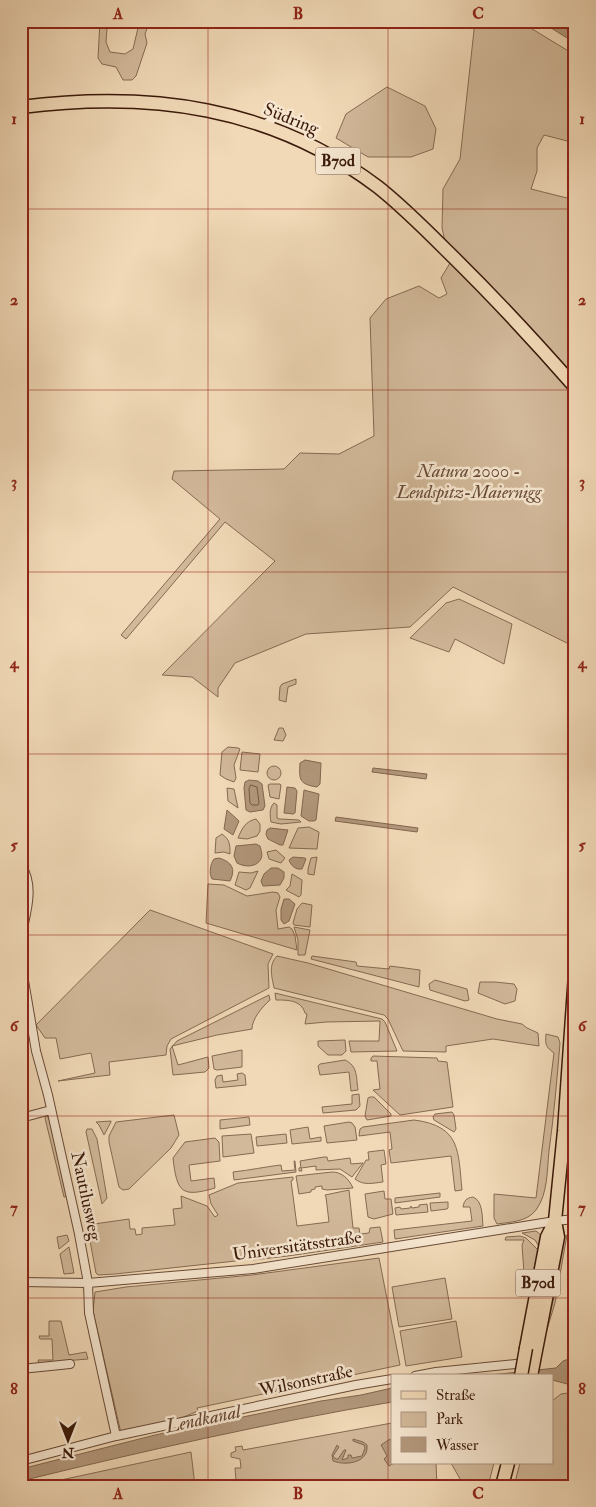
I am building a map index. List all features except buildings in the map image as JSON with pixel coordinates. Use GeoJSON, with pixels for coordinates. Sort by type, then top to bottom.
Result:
{"type":"FeatureCollection","features":[{"type":"Feature","properties":{"kind":"main road","name":"Südring"},"geometry":{"type":"LineString","coordinates":[[21,106],[46,103],[118,101],[191,106],[228,114],[263,126],[290,136],[325,153],[377,187],[416,221],[521,327],[575,387]]}},
{"type":"Feature","properties":{"kind":"main road","name":"B70d"},"geometry":{"type":"LineString","coordinates":[[531,1374],[532,1348],[547,1237],[555,1221],[564,1131],[575,974]]}},
{"type":"Feature","properties":{"kind":"main road","name":"B70d"},"geometry":{"type":"LineString","coordinates":[[522,1374],[532,1348]]}},
{"type":"Feature","properties":{"kind":"main road"},"geometry":{"type":"LineString","coordinates":[[493,1486],[500,1464]]}},
{"type":"Feature","properties":{"kind":"main road"},"geometry":{"type":"LineString","coordinates":[[502,1486],[508,1464]]}},
{"type":"Feature","properties":{"kind":"street"},"geometry":{"type":"LineString","coordinates":[[263,126],[274,118]]}},
{"type":"Feature","properties":{"kind":"street"},"geometry":{"type":"LineString","coordinates":[[21,865],[27,878],[29,895],[21,938]]}},
{"type":"Feature","properties":{"kind":"street","name":"Nautilusweg"},"geometry":{"type":"LineString","coordinates":[[21,963],[36,1051],[52,1110],[72,1198],[88,1283],[89,1312],[116,1436]]}},
{"type":"Feature","properties":{"kind":"street"},"geometry":{"type":"LineString","coordinates":[[21,1118],[52,1110]]}},
{"type":"Feature","properties":{"kind":"street","name":"Universitätsstraße"},"geometry":{"type":"LineString","coordinates":[[21,1282],[88,1283],[253,1269],[575,1219]]}},
{"type":"Feature","properties":{"kind":"street"},"geometry":{"type":"LineString","coordinates":[[426,1374],[528,1362]]}},
{"type":"Feature","properties":{"kind":"street"},"geometry":{"type":"LineString","coordinates":[[21,1369],[70,1364]]}},
{"type":"Feature","properties":{"kind":"street","name":"Wilsonstraße"},"geometry":{"type":"LineString","coordinates":[[21,1461],[116,1436],[391,1379]]}},
{"type":"Feature","properties":{"kind":"green space"},"geometry":{"type":"Polygon","coordinates":[[[100,21],[107,28],[106,42],[110,52],[125,54],[133,49],[138,28],[142,21],[158,21],[161,23],[157,26],[149,23],[145,34],[147,43],[136,76],[132,80],[123,80],[116,67],[102,64],[98,58],[100,21]]]}},
{"type":"Feature","properties":{"kind":"green space","name":"Natura 2000 - Lendspitz-Maiernigg"},"geometry":{"type":"Polygon","coordinates":[[[475,21],[519,21],[575,55],[575,143],[544,135],[537,148],[537,171],[531,189],[575,200],[575,647],[453,587],[410,627],[306,634],[235,663],[218,688],[218,697],[192,677],[162,675],[275,561],[225,522],[126,639],[121,635],[220,519],[172,479],[174,471],[284,469],[300,453],[339,454],[374,436],[370,318],[386,299],[419,286],[439,298],[447,294],[441,278],[450,263],[442,228],[443,189],[460,159],[475,21]]]}},
{"type":"Feature","properties":{"kind":"green space"},"geometry":{"type":"Polygon","coordinates":[[[387,87],[425,106],[436,129],[433,149],[411,157],[368,157],[336,138],[346,114],[387,87]]]}},
{"type":"Feature","properties":{"kind":"green space"},"geometry":{"type":"Polygon","coordinates":[[[459,599],[512,624],[504,664],[455,639],[449,652],[410,638],[446,603],[459,599]]]}},
{"type":"Feature","properties":{"kind":"green space"},"geometry":{"type":"Polygon","coordinates":[[[296,679],[296,684],[288,687],[286,702],[279,700],[282,684],[296,679]]]}},
{"type":"Feature","properties":{"kind":"green space"},"geometry":{"type":"Polygon","coordinates":[[[279,728],[283,728],[286,735],[283,741],[274,740],[279,728]]]}},
{"type":"Feature","properties":{"kind":"green space"},"geometry":{"type":"Polygon","coordinates":[[[228,747],[240,749],[234,765],[236,778],[234,782],[220,775],[222,752],[228,747]]]}},
{"type":"Feature","properties":{"kind":"green space"},"geometry":{"type":"Polygon","coordinates":[[[242,752],[260,754],[258,772],[240,770],[242,752]]]}},
{"type":"Feature","properties":{"kind":"green space"},"geometry":{"type":"Polygon","coordinates":[[[274,766],[279,768],[281,773],[279,778],[274,780],[269,778],[267,773],[269,768],[274,766]]]}},
{"type":"Feature","properties":{"kind":"green space"},"geometry":{"type":"Polygon","coordinates":[[[268,785],[281,785],[279,799],[270,797],[268,785]]]}},
{"type":"Feature","properties":{"kind":"green space"},"geometry":{"type":"Polygon","coordinates":[[[227,788],[234,789],[238,808],[228,801],[227,788]]]}},
{"type":"Feature","properties":{"kind":"green space"},"geometry":{"type":"Polygon","coordinates":[[[274,803],[277,805],[277,818],[299,820],[301,822],[281,824],[271,822],[270,815],[274,803]]]}},
{"type":"Feature","properties":{"kind":"green space"},"geometry":{"type":"Polygon","coordinates":[[[256,819],[260,824],[260,831],[257,836],[247,839],[238,838],[245,826],[250,821],[256,819]]]}},
{"type":"Feature","properties":{"kind":"green space"},"geometry":{"type":"Polygon","coordinates":[[[309,827],[319,832],[317,849],[289,848],[298,828],[309,827]]]}},
{"type":"Feature","properties":{"kind":"green space"},"geometry":{"type":"Polygon","coordinates":[[[222,834],[229,842],[230,854],[224,852],[215,853],[216,838],[222,834]]]}},
{"type":"Feature","properties":{"kind":"green space"},"geometry":{"type":"Polygon","coordinates":[[[276,850],[285,858],[281,863],[269,859],[267,852],[276,850]]]}},
{"type":"Feature","properties":{"kind":"green space"},"geometry":{"type":"Polygon","coordinates":[[[317,857],[314,875],[308,874],[311,858],[317,857]]]}},
{"type":"Feature","properties":{"kind":"green space"},"geometry":{"type":"Polygon","coordinates":[[[258,871],[250,888],[246,890],[235,885],[239,872],[251,873],[258,871]]]}},
{"type":"Feature","properties":{"kind":"green space"},"geometry":{"type":"Polygon","coordinates":[[[292,874],[302,880],[301,895],[299,897],[286,890],[290,886],[292,874]]]}},
{"type":"Feature","properties":{"kind":"green space"},"geometry":{"type":"Polygon","coordinates":[[[208,884],[224,885],[247,896],[278,893],[280,897],[276,910],[278,929],[289,927],[292,929],[297,950],[206,923],[208,884]]]}},
{"type":"Feature","properties":{"kind":"green space"},"geometry":{"type":"Polygon","coordinates":[[[302,903],[312,905],[310,927],[294,925],[293,923],[297,909],[302,903]]]}},
{"type":"Feature","properties":{"kind":"green space"},"geometry":{"type":"Polygon","coordinates":[[[150,910],[273,954],[268,964],[269,988],[171,1039],[167,1046],[166,1055],[109,1062],[110,1075],[58,1081],[95,1073],[91,1053],[60,1059],[56,1038],[45,1038],[36,1025],[150,910]]]}},
{"type":"Feature","properties":{"kind":"green space"},"geometry":{"type":"Polygon","coordinates":[[[294,927],[310,930],[305,955],[298,955],[298,940],[294,927]]]}},
{"type":"Feature","properties":{"kind":"green space"},"geometry":{"type":"Polygon","coordinates":[[[277,956],[308,963],[497,1019],[522,1024],[538,1033],[539,1046],[493,1039],[446,1046],[446,1052],[403,1051],[388,1019],[384,1015],[274,988],[272,963],[277,956]]]}},
{"type":"Feature","properties":{"kind":"green space"},"geometry":{"type":"Polygon","coordinates":[[[312,956],[356,962],[357,966],[389,969],[390,966],[420,970],[419,987],[311,959],[312,956]]]}},
{"type":"Feature","properties":{"kind":"green space"},"geometry":{"type":"Polygon","coordinates":[[[435,980],[467,989],[469,1000],[465,1001],[430,990],[429,984],[435,980]]]}},
{"type":"Feature","properties":{"kind":"green space"},"geometry":{"type":"Polygon","coordinates":[[[480,982],[514,984],[517,989],[515,1001],[505,1004],[478,993],[480,982]]]}},
{"type":"Feature","properties":{"kind":"green space"},"geometry":{"type":"Polygon","coordinates":[[[275,993],[382,1019],[397,1051],[351,1052],[349,1041],[379,1041],[380,1021],[305,1024],[307,1014],[300,1005],[289,1001],[276,1000],[275,993]]]}},
{"type":"Feature","properties":{"kind":"green space"},"geometry":{"type":"Polygon","coordinates":[[[269,995],[270,1000],[258,1013],[252,1029],[173,1046],[177,1041],[269,995]]]}},
{"type":"Feature","properties":{"kind":"green space"},"geometry":{"type":"Polygon","coordinates":[[[546,1034],[558,1037],[560,1043],[543,1197],[536,1210],[528,1217],[518,1221],[497,1224],[494,1218],[494,1194],[536,1198],[554,1053],[547,1045],[546,1034]]]}},
{"type":"Feature","properties":{"kind":"green space"},"geometry":{"type":"Polygon","coordinates":[[[345,1040],[346,1051],[342,1055],[328,1055],[318,1046],[318,1041],[345,1040]]]}},
{"type":"Feature","properties":{"kind":"green space"},"geometry":{"type":"Polygon","coordinates":[[[172,1047],[178,1065],[208,1057],[209,1068],[205,1072],[173,1075],[170,1049],[172,1047]]]}},
{"type":"Feature","properties":{"kind":"green space"},"geometry":{"type":"Polygon","coordinates":[[[242,1050],[242,1067],[214,1069],[212,1056],[242,1050]]]}},
{"type":"Feature","properties":{"kind":"green space"},"geometry":{"type":"Polygon","coordinates":[[[373,1056],[437,1058],[438,1061],[447,1062],[453,1107],[400,1115],[373,1090],[380,1089],[377,1061],[371,1061],[373,1056]]]}},
{"type":"Feature","properties":{"kind":"green space"},"geometry":{"type":"Polygon","coordinates":[[[345,1060],[354,1069],[358,1090],[351,1091],[349,1072],[320,1075],[318,1066],[320,1064],[345,1060]]]}},
{"type":"Feature","properties":{"kind":"green space"},"geometry":{"type":"Polygon","coordinates":[[[242,1073],[245,1075],[246,1085],[216,1088],[215,1080],[217,1076],[222,1075],[223,1082],[238,1080],[237,1074],[242,1073]]]}},
{"type":"Feature","properties":{"kind":"green space"},"geometry":{"type":"Polygon","coordinates":[[[359,1094],[360,1106],[356,1110],[323,1113],[322,1107],[352,1104],[352,1095],[359,1094]]]}},
{"type":"Feature","properties":{"kind":"green space"},"geometry":{"type":"Polygon","coordinates":[[[374,1097],[391,1116],[367,1120],[365,1116],[368,1098],[374,1097]]]}},
{"type":"Feature","properties":{"kind":"green space"},"geometry":{"type":"Polygon","coordinates":[[[575,1104],[575,1167],[571,1197],[568,1197],[572,1166],[575,1104]]]}},
{"type":"Feature","properties":{"kind":"green space"},"geometry":{"type":"Polygon","coordinates":[[[452,1112],[456,1129],[454,1132],[434,1120],[433,1117],[435,1114],[452,1112]]]}},
{"type":"Feature","properties":{"kind":"green space"},"geometry":{"type":"Polygon","coordinates":[[[46,1115],[49,1119],[68,1196],[64,1197],[45,1118],[46,1115]]]}},
{"type":"Feature","properties":{"kind":"green space"},"geometry":{"type":"Polygon","coordinates":[[[174,1115],[179,1135],[171,1148],[129,1189],[123,1190],[119,1187],[109,1142],[109,1136],[116,1122],[174,1115]]]}},
{"type":"Feature","properties":{"kind":"green space"},"geometry":{"type":"Polygon","coordinates":[[[249,1117],[250,1125],[220,1129],[220,1120],[249,1117]]]}},
{"type":"Feature","properties":{"kind":"green space"},"geometry":{"type":"Polygon","coordinates":[[[414,1120],[441,1128],[449,1135],[457,1152],[462,1190],[455,1191],[451,1156],[391,1163],[389,1150],[392,1149],[390,1132],[359,1136],[360,1129],[363,1127],[414,1120]]]}},
{"type":"Feature","properties":{"kind":"green space"},"geometry":{"type":"Polygon","coordinates":[[[96,1122],[111,1122],[104,1135],[96,1122]]]}},
{"type":"Feature","properties":{"kind":"green space"},"geometry":{"type":"Polygon","coordinates":[[[349,1122],[355,1127],[357,1140],[327,1143],[324,1126],[349,1122]]]}},
{"type":"Feature","properties":{"kind":"green space"},"geometry":{"type":"Polygon","coordinates":[[[308,1127],[310,1139],[321,1137],[321,1141],[292,1144],[290,1130],[308,1127]]]}},
{"type":"Feature","properties":{"kind":"green space"},"geometry":{"type":"Polygon","coordinates":[[[87,1129],[92,1129],[97,1139],[107,1198],[102,1204],[86,1132],[87,1129]]]}},
{"type":"Feature","properties":{"kind":"green space"},"geometry":{"type":"Polygon","coordinates":[[[251,1134],[254,1153],[223,1157],[222,1136],[251,1134]]]}},
{"type":"Feature","properties":{"kind":"green space"},"geometry":{"type":"Polygon","coordinates":[[[286,1134],[287,1143],[257,1146],[256,1137],[286,1134]]]}},
{"type":"Feature","properties":{"kind":"green space"},"geometry":{"type":"Polygon","coordinates":[[[215,1138],[219,1142],[220,1161],[189,1165],[191,1181],[214,1178],[215,1188],[195,1192],[183,1190],[176,1178],[173,1158],[185,1142],[215,1138]]]}},
{"type":"Feature","properties":{"kind":"green space"},"geometry":{"type":"Polygon","coordinates":[[[384,1150],[386,1164],[381,1165],[383,1182],[365,1183],[355,1179],[366,1160],[369,1160],[368,1152],[384,1150]]]}},
{"type":"Feature","properties":{"kind":"green space"},"geometry":{"type":"Polygon","coordinates":[[[327,1157],[328,1161],[350,1158],[351,1164],[363,1163],[352,1177],[340,1169],[316,1170],[316,1166],[301,1168],[302,1171],[299,1171],[301,1167],[300,1161],[327,1157]]]}},
{"type":"Feature","properties":{"kind":"green space"},"geometry":{"type":"Polygon","coordinates":[[[294,1161],[296,1172],[234,1180],[233,1172],[281,1165],[282,1171],[295,1170],[294,1161]]]}},
{"type":"Feature","properties":{"kind":"green space"},"geometry":{"type":"Polygon","coordinates":[[[339,1173],[345,1177],[353,1188],[327,1190],[322,1189],[322,1186],[315,1187],[311,1192],[299,1194],[296,1176],[339,1173]]]}},
{"type":"Feature","properties":{"kind":"green space"},"geometry":{"type":"Polygon","coordinates":[[[293,1177],[291,1181],[297,1226],[329,1222],[325,1195],[349,1190],[353,1228],[359,1228],[360,1234],[369,1233],[370,1228],[380,1227],[383,1242],[253,1260],[253,1257],[248,1253],[244,1256],[245,1260],[115,1274],[98,1275],[96,1273],[88,1230],[94,1224],[129,1219],[130,1229],[135,1229],[136,1235],[142,1234],[142,1228],[175,1225],[173,1209],[182,1208],[181,1196],[207,1206],[215,1217],[218,1215],[211,1204],[209,1195],[238,1183],[293,1177]]]}},
{"type":"Feature","properties":{"kind":"green space"},"geometry":{"type":"Polygon","coordinates":[[[384,1191],[385,1199],[391,1199],[393,1214],[374,1219],[368,1217],[365,1194],[384,1191]]]}},
{"type":"Feature","properties":{"kind":"green space"},"geometry":{"type":"Polygon","coordinates":[[[440,1193],[440,1197],[395,1203],[395,1198],[440,1193]]]}},
{"type":"Feature","properties":{"kind":"green space"},"geometry":{"type":"Polygon","coordinates":[[[473,1197],[479,1202],[483,1226],[395,1239],[394,1230],[472,1221],[470,1207],[463,1207],[466,1200],[473,1197]]]}},
{"type":"Feature","properties":{"kind":"green space"},"geometry":{"type":"Polygon","coordinates":[[[448,1202],[447,1209],[431,1211],[430,1203],[448,1202]]]}},
{"type":"Feature","properties":{"kind":"green space"},"geometry":{"type":"Polygon","coordinates":[[[427,1204],[428,1212],[396,1215],[395,1208],[410,1208],[411,1206],[412,1208],[427,1204]]]}},
{"type":"Feature","properties":{"kind":"green space"},"geometry":{"type":"Polygon","coordinates":[[[536,1231],[541,1235],[541,1250],[535,1240],[522,1233],[536,1231]]]}},
{"type":"Feature","properties":{"kind":"green space"},"geometry":{"type":"Polygon","coordinates":[[[67,1235],[69,1241],[59,1249],[57,1237],[67,1235]]]}},
{"type":"Feature","properties":{"kind":"green space"},"geometry":{"type":"Polygon","coordinates":[[[567,1235],[555,1303],[542,1346],[553,1300],[564,1237],[567,1235]]]}},
{"type":"Feature","properties":{"kind":"green space"},"geometry":{"type":"Polygon","coordinates":[[[520,1236],[526,1238],[539,1251],[533,1289],[525,1288],[522,1245],[524,1240],[505,1240],[506,1237],[520,1236]]]}},
{"type":"Feature","properties":{"kind":"green space"},"geometry":{"type":"Polygon","coordinates":[[[69,1247],[74,1273],[64,1274],[60,1254],[69,1247]]]}},
{"type":"Feature","properties":{"kind":"green space"},"geometry":{"type":"Polygon","coordinates":[[[379,1258],[400,1365],[197,1408],[198,1411],[181,1418],[121,1433],[93,1311],[95,1292],[126,1287],[252,1275],[379,1258]]]}},
{"type":"Feature","properties":{"kind":"green space"},"geometry":{"type":"Polygon","coordinates":[[[445,1278],[452,1319],[399,1327],[392,1287],[445,1278]]]}},
{"type":"Feature","properties":{"kind":"green space"},"geometry":{"type":"Polygon","coordinates":[[[49,1321],[61,1321],[69,1355],[86,1352],[88,1359],[39,1363],[38,1360],[53,1360],[52,1339],[40,1339],[39,1336],[49,1336],[49,1321]]]}},
{"type":"Feature","properties":{"kind":"green space"},"geometry":{"type":"Polygon","coordinates":[[[456,1321],[462,1357],[406,1366],[400,1331],[456,1321]]]}},
{"type":"Feature","properties":{"kind":"green space"},"geometry":{"type":"Polygon","coordinates":[[[575,1392],[575,1486],[514,1486],[520,1464],[554,1464],[554,1399],[561,1394],[575,1392]]]}},
{"type":"Feature","properties":{"kind":"green space"},"geometry":{"type":"Polygon","coordinates":[[[391,1423],[391,1464],[436,1464],[437,1486],[229,1486],[228,1482],[236,1481],[235,1468],[241,1468],[240,1459],[231,1457],[231,1453],[236,1451],[235,1447],[242,1446],[243,1450],[391,1423]]]}},
{"type":"Feature","properties":{"kind":"green space"},"geometry":{"type":"Polygon","coordinates":[[[191,1452],[195,1486],[33,1486],[191,1452]]]}},
{"type":"Feature","properties":{"kind":"green space"},"geometry":{"type":"Polygon","coordinates":[[[452,1464],[494,1464],[488,1486],[464,1486],[452,1464]]]}},
{"type":"Feature","properties":{"kind":"water"},"geometry":{"type":"Polygon","coordinates":[[[540,21],[554,21],[575,34],[575,43],[540,21]]]}},
{"type":"Feature","properties":{"kind":"water"},"geometry":{"type":"Polygon","coordinates":[[[305,760],[321,763],[320,784],[317,787],[303,783],[301,780],[300,763],[305,760]]]}},
{"type":"Feature","properties":{"kind":"water"},"geometry":{"type":"Polygon","coordinates":[[[373,768],[427,774],[426,779],[372,772],[373,768]]]}},
{"type":"Feature","properties":{"kind":"water"},"geometry":{"type":"Polygon","coordinates":[[[249,780],[258,781],[262,784],[265,806],[263,810],[250,812],[246,810],[244,788],[245,782],[249,780]]]}},
{"type":"Feature","properties":{"kind":"water"},"geometry":{"type":"Polygon","coordinates":[[[287,787],[295,788],[297,791],[295,813],[293,814],[284,813],[287,787]]]}},
{"type":"Feature","properties":{"kind":"water"},"geometry":{"type":"Polygon","coordinates":[[[304,790],[319,794],[316,820],[314,821],[309,821],[301,816],[304,790]]]}},
{"type":"Feature","properties":{"kind":"water"},"geometry":{"type":"Polygon","coordinates":[[[227,810],[239,821],[233,835],[224,829],[227,810]]]}},
{"type":"Feature","properties":{"kind":"water"},"geometry":{"type":"Polygon","coordinates":[[[336,817],[418,828],[417,832],[335,821],[336,817]]]}},
{"type":"Feature","properties":{"kind":"water"},"geometry":{"type":"Polygon","coordinates":[[[270,828],[288,830],[283,845],[268,839],[266,834],[270,828]]]}},
{"type":"Feature","properties":{"kind":"water"},"geometry":{"type":"Polygon","coordinates":[[[256,844],[260,846],[262,852],[259,862],[250,866],[237,863],[234,856],[236,846],[256,844]]]}},
{"type":"Feature","properties":{"kind":"water"},"geometry":{"type":"Polygon","coordinates":[[[293,857],[306,859],[302,869],[296,868],[291,864],[289,860],[293,857]]]}},
{"type":"Feature","properties":{"kind":"water"},"geometry":{"type":"Polygon","coordinates":[[[219,858],[232,867],[233,873],[230,881],[212,879],[211,877],[210,872],[214,859],[219,858]]]}},
{"type":"Feature","properties":{"kind":"water"},"geometry":{"type":"Polygon","coordinates":[[[271,868],[278,868],[284,872],[284,878],[280,885],[263,886],[261,881],[264,874],[271,868]]]}},
{"type":"Feature","properties":{"kind":"water"},"geometry":{"type":"Polygon","coordinates":[[[284,899],[289,899],[295,904],[289,921],[284,924],[281,920],[281,909],[284,899]]]}},
{"type":"Feature","properties":{"kind":"water"},"geometry":{"type":"Polygon","coordinates":[[[575,1357],[575,1386],[554,1381],[554,1374],[500,1374],[556,1368],[563,1361],[575,1357]]]}},
{"type":"Feature","properties":{"kind":"water"},"geometry":{"type":"Polygon","coordinates":[[[391,1388],[391,1402],[206,1438],[21,1481],[21,1469],[155,1435],[321,1401],[391,1388]]]}},
{"type":"Feature","properties":{"kind":"water"},"geometry":{"type":"Polygon","coordinates":[[[353,1439],[367,1445],[367,1451],[364,1456],[356,1462],[350,1463],[333,1461],[332,1455],[337,1445],[339,1447],[333,1456],[336,1459],[344,1450],[346,1450],[342,1460],[348,1458],[348,1455],[351,1455],[352,1458],[362,1456],[365,1448],[364,1445],[353,1441],[353,1439]]]}},
{"type":"Feature","properties":{"kind":"water"},"geometry":{"type":"Polygon","coordinates":[[[390,1439],[391,1440],[392,1464],[389,1466],[384,1459],[387,1456],[381,1445],[390,1439]]]}},
{"type":"Feature","properties":{"kind":"water label","name":"Lendkanal"},"geometry":{"type":"Point","coordinates":[203,1419]}}]}
